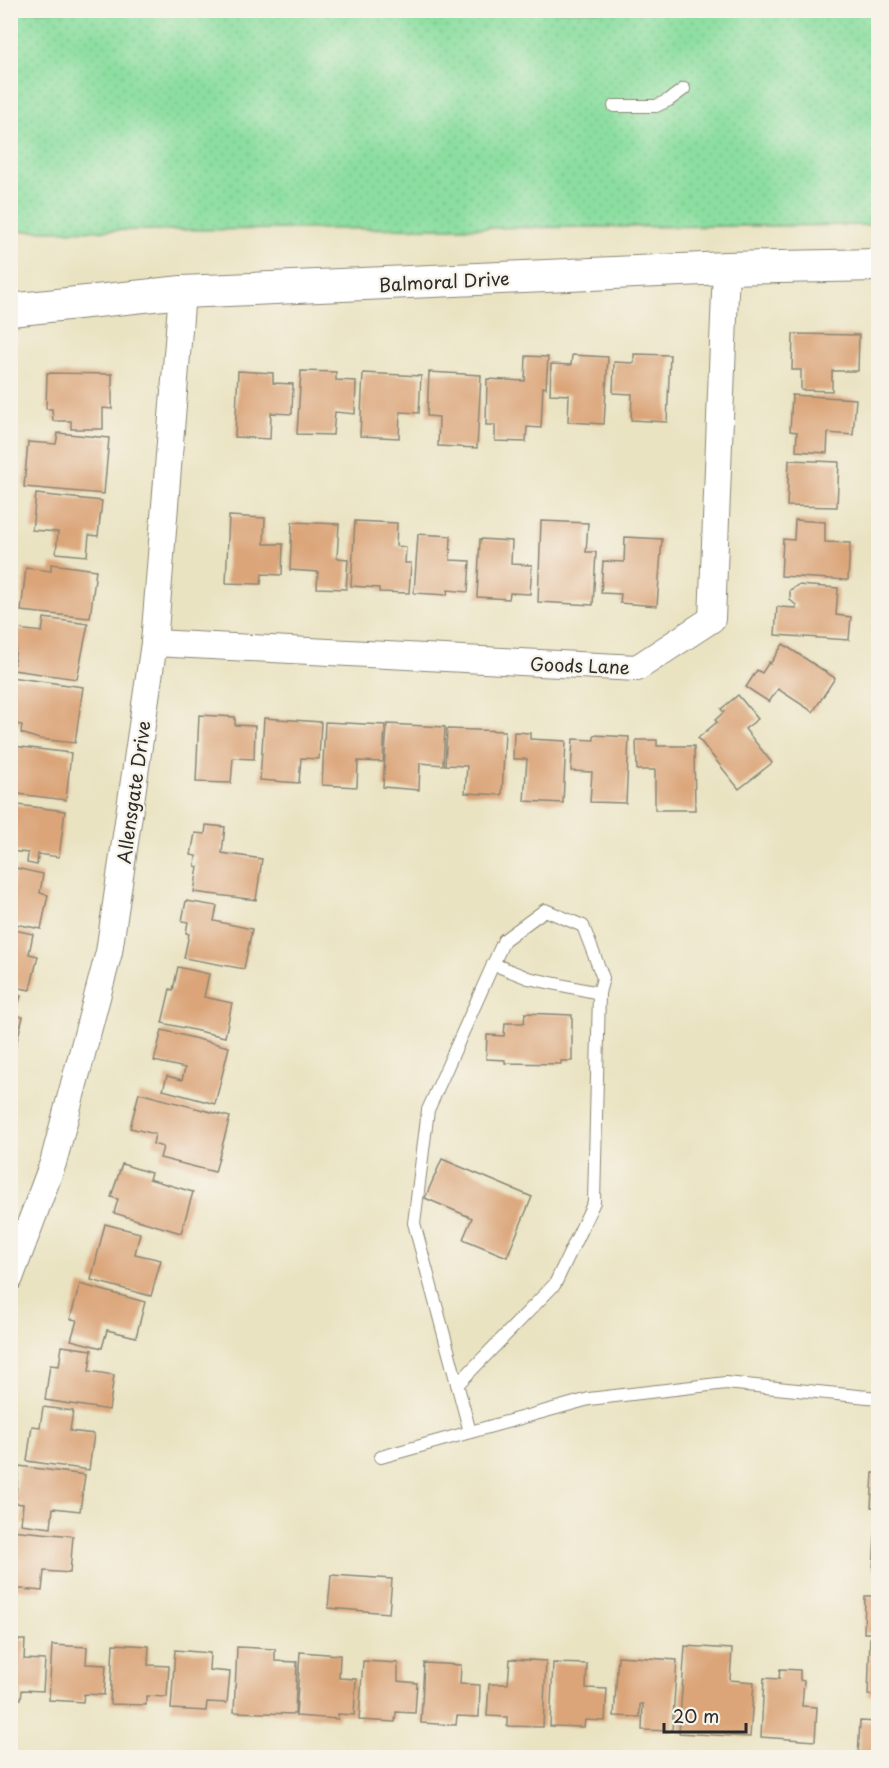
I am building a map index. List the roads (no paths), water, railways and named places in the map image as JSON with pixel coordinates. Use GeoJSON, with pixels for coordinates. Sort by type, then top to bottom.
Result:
{"type":"FeatureCollection","features":[{"type":"Feature","properties":{"kind":"street","name":"Balmoral Drive"},"geometry":{"type":"LineString","coordinates":[[10,310],[182,292],[726,268],[879,265]]}},
{"type":"Feature","properties":{"kind":"street","name":"Goods Lane"},"geometry":{"type":"LineString","coordinates":[[154,643],[637,668],[712,619],[726,268]]}},
{"type":"Feature","properties":{"kind":"street","name":"Allensgate Drive"},"geometry":{"type":"LineString","coordinates":[[10,1278],[53,1163],[109,952],[154,643],[182,292]]}},
{"type":"Feature","properties":{"kind":"lane"},"geometry":{"type":"LineString","coordinates":[[614,106],[656,106],[684,89]]}},
{"type":"Feature","properties":{"kind":"lane"},"geometry":{"type":"LineString","coordinates":[[457,1385],[555,1284],[594,1202],[599,993],[603,978],[583,926],[545,910],[504,940],[428,1110],[414,1223],[457,1385],[470,1432]]}},
{"type":"Feature","properties":{"kind":"lane"},"geometry":{"type":"LineString","coordinates":[[494,964],[528,978],[599,993]]}},
{"type":"Feature","properties":{"kind":"lane"},"geometry":{"type":"LineString","coordinates":[[381,1457],[589,1399],[726,1383],[879,1398]]}}]}
